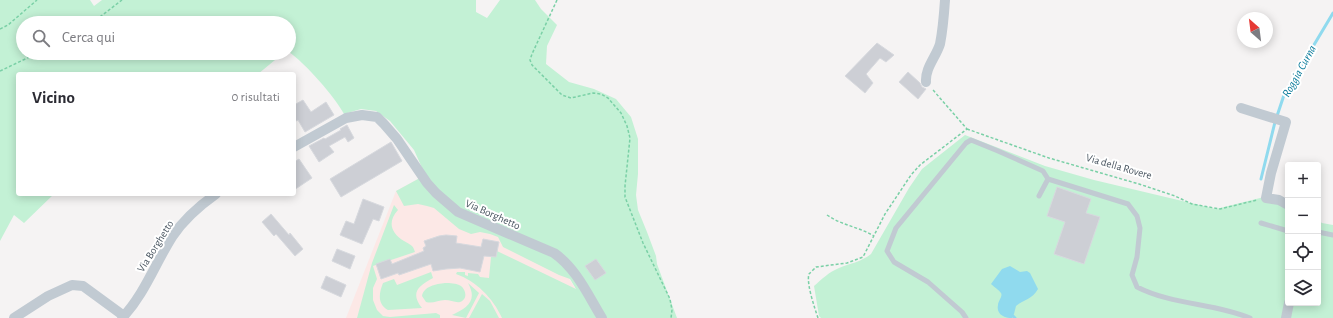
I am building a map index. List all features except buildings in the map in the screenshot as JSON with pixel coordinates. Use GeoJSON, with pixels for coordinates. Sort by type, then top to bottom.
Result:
{"type":"FeatureCollection","features":[{"type":"Feature","properties":{"kind":"street"},"geometry":{"type":"LineString","coordinates":[[926,82],[926,76],[939,46],[943,28],[944,0]]}},
{"type":"Feature","properties":{"kind":"street"},"geometry":{"type":"LineString","coordinates":[[1241,108],[1286,122],[1271,173],[1266,198],[1285,203]]}},
{"type":"Feature","properties":{"kind":"street","name":"Via Borghetto"},"geometry":{"type":"LineString","coordinates":[[296,146],[346,118],[362,115],[377,117],[397,139],[426,183],[458,212],[554,253],[563,259],[572,269],[602,318]]}},
{"type":"Feature","properties":{"kind":"street","name":"Via Borghetto"},"geometry":{"type":"LineString","coordinates":[[123,317],[140,294],[172,237],[180,226],[193,212],[213,196]]}},
{"type":"Feature","properties":{"kind":"street"},"geometry":{"type":"LineString","coordinates":[[14,318],[48,296],[72,285],[83,286],[123,317]]}},
{"type":"Feature","properties":{"kind":"street"},"geometry":{"type":"LineString","coordinates":[[1286,318],[1288,306]]}},
{"type":"Feature","properties":{"kind":"lane"},"geometry":{"type":"LineString","coordinates":[[966,318],[962,312],[928,282],[894,262],[887,251],[896,228],[966,144],[971,140],[1043,171],[1048,179],[1128,204],[1137,216],[1140,228],[1132,275],[1137,287],[1146,292],[1250,318]]}},
{"type":"Feature","properties":{"kind":"lane"},"geometry":{"type":"LineString","coordinates":[[1039,196],[1048,179]]}},
{"type":"Feature","properties":{"kind":"lane"},"geometry":{"type":"LineString","coordinates":[[1261,223],[1285,230]]}},
{"type":"Feature","properties":{"kind":"lane"},"geometry":{"type":"LineString","coordinates":[[1321,233],[1333,235]]}},
{"type":"Feature","properties":{"kind":"path"},"geometry":{"type":"LineString","coordinates":[[18,16],[37,0]]}},
{"type":"Feature","properties":{"kind":"path"},"geometry":{"type":"LineString","coordinates":[[101,16],[122,0]]}},
{"type":"Feature","properties":{"kind":"path"},"geometry":{"type":"LineString","coordinates":[[558,0],[532,54],[530,62],[562,95],[572,98],[601,94],[608,98],[621,113],[627,126],[630,138],[625,197],[643,243],[670,299],[672,310],[671,318]]}},
{"type":"Feature","properties":{"kind":"path"},"geometry":{"type":"LineString","coordinates":[[0,29],[16,18]]}},
{"type":"Feature","properties":{"kind":"path"},"geometry":{"type":"LineString","coordinates":[[0,71],[23,60]]}},
{"type":"Feature","properties":{"kind":"path"},"geometry":{"type":"LineString","coordinates":[[818,318],[809,286],[809,278],[812,271],[816,267],[847,263],[863,257],[885,214],[911,176],[920,165],[967,129],[926,82]]}},
{"type":"Feature","properties":{"kind":"path","name":"Via della Rovere"},"geometry":{"type":"LineString","coordinates":[[967,129],[1049,158],[1139,184],[1175,196],[1192,204],[1220,209],[1266,198]]}},
{"type":"Feature","properties":{"kind":"path"},"geometry":{"type":"LineString","coordinates":[[827,215],[835,220],[865,231],[874,236]]}},
{"type":"Feature","properties":{"kind":"shaded area"},"geometry":{"type":"Polygon","coordinates":[[[418,179],[563,269],[594,318],[346,318],[396,191],[418,179]]]}},
{"type":"Feature","properties":{"kind":"green space"},"geometry":{"type":"Polygon","coordinates":[[[0,0],[90,0],[94,6],[102,0],[476,0],[476,12],[487,18],[500,0],[535,0],[541,9],[557,25],[547,46],[546,64],[569,82],[594,89],[616,99],[631,117],[638,139],[638,174],[636,195],[638,210],[656,256],[657,264],[677,318],[502,318],[489,297],[470,281],[456,274],[457,272],[465,272],[465,275],[468,276],[468,273],[478,274],[480,277],[489,278],[491,257],[496,257],[497,251],[576,289],[570,279],[503,247],[498,237],[480,232],[471,234],[459,229],[434,208],[418,204],[404,206],[396,191],[418,179],[423,170],[414,150],[390,121],[376,111],[361,109],[344,114],[319,81],[296,58],[296,16],[16,16],[16,60],[275,60],[260,72],[16,72],[16,196],[52,196],[24,223],[14,215],[0,241],[0,0]]]}},
{"type":"Feature","properties":{"kind":"green space"},"geometry":{"type":"Polygon","coordinates":[[[965,135],[1045,166],[1094,180],[1216,209],[1268,196],[1285,200],[1285,306],[1321,306],[1321,222],[1333,225],[1333,318],[821,318],[819,316],[814,286],[839,268],[860,261],[871,254],[909,188],[922,169],[965,135]]]}},
{"type":"Feature","properties":{"kind":"green space"},"geometry":{"type":"Polygon","coordinates":[[[394,205],[398,210],[392,219],[393,231],[412,246],[415,252],[373,266],[377,279],[373,288],[373,300],[377,310],[383,316],[390,317],[436,313],[440,315],[440,318],[357,318],[372,263],[394,205]]]}},
{"type":"Feature","properties":{"kind":"green space"},"geometry":{"type":"Polygon","coordinates":[[[431,272],[433,278],[423,284],[417,290],[416,294],[418,303],[422,308],[388,310],[384,308],[380,298],[383,283],[394,279],[397,285],[431,272]]]}},
{"type":"Feature","properties":{"kind":"green space"},"geometry":{"type":"Polygon","coordinates":[[[445,283],[455,284],[463,288],[465,297],[463,301],[458,302],[445,300],[431,303],[426,302],[422,296],[425,290],[434,285],[445,283]]]}},
{"type":"Feature","properties":{"kind":"green space"},"geometry":{"type":"Polygon","coordinates":[[[468,283],[479,293],[466,318],[452,315],[466,307],[471,299],[471,289],[468,283]]]}},
{"type":"Feature","properties":{"kind":"green space"},"geometry":{"type":"Polygon","coordinates":[[[482,294],[490,301],[499,318],[469,318],[482,294]]]}},
{"type":"Feature","properties":{"kind":"water"},"geometry":{"type":"Polygon","coordinates":[[[1010,266],[1020,272],[1027,271],[1030,273],[1038,289],[1031,297],[1016,306],[1012,318],[1006,317],[999,313],[998,305],[1001,293],[991,284],[1002,269],[1010,266]]]}},
{"type":"Feature","properties":{"kind":"waterway","name":"Roggia Curna"},"geometry":{"type":"LineString","coordinates":[[1261,179],[1275,122],[1284,95],[1333,13]]}}]}
